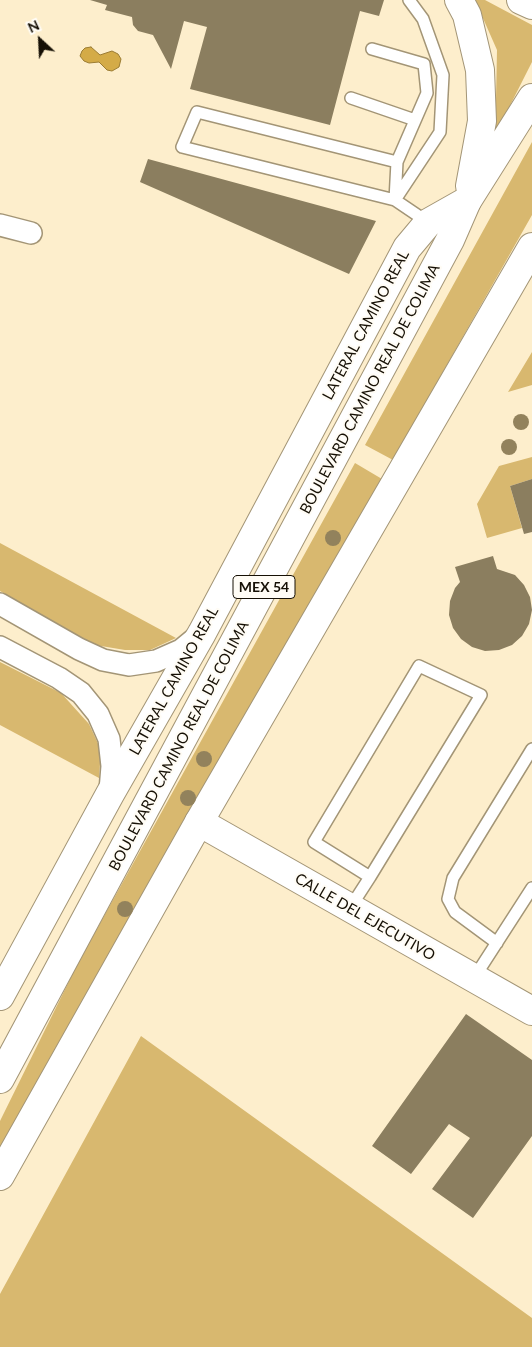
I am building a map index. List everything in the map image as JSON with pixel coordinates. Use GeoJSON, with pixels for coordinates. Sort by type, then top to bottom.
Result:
{"type":"FeatureCollection","features":[{"type":"Feature","properties":{"kind":"main road"},"geometry":{"type":"LineString","coordinates":[[458,0],[467,15],[480,70],[482,122],[467,201]]}},
{"type":"Feature","properties":{"kind":"main road"},"geometry":{"type":"LineString","coordinates":[[521,0],[532,5]]}},
{"type":"Feature","properties":{"kind":"main road","name":"BOULEVARD CAMINO REAL DE COLIMA"},"geometry":{"type":"LineString","coordinates":[[0,1079],[439,231],[467,201],[532,98]]}},
{"type":"Feature","properties":{"kind":"main road","name":"LATERAL CAMINO REAL"},"geometry":{"type":"LineString","coordinates":[[0,996],[110,794],[202,633],[406,248],[439,231]]}},
{"type":"Feature","properties":{"kind":"main road"},"geometry":{"type":"LineString","coordinates":[[0,1176],[199,822],[532,247]]}},
{"type":"Feature","properties":{"kind":"main road","name":"CALLE DEL EJECUTIVO"},"geometry":{"type":"LineString","coordinates":[[199,822],[532,1011]]}},
{"type":"Feature","properties":{"kind":"street"},"geometry":{"type":"LineString","coordinates":[[0,225],[31,233]]}},
{"type":"Feature","properties":{"kind":"street"},"geometry":{"type":"LineString","coordinates":[[0,604],[103,660],[129,665],[156,661],[181,650],[202,633]]}},
{"type":"Feature","properties":{"kind":"street"},"geometry":{"type":"LineString","coordinates":[[0,646],[59,678],[81,693],[98,714],[109,738],[112,766],[110,794]]}},
{"type":"Feature","properties":{"kind":"lane"},"geometry":{"type":"LineString","coordinates":[[395,200],[440,132],[443,75],[422,19],[409,0]]}},
{"type":"Feature","properties":{"kind":"lane"},"geometry":{"type":"LineString","coordinates":[[372,49],[424,64],[427,93],[397,162],[395,200]]}},
{"type":"Feature","properties":{"kind":"lane"},"geometry":{"type":"LineString","coordinates":[[351,98],[415,120]]}},
{"type":"Feature","properties":{"kind":"lane"},"geometry":{"type":"LineString","coordinates":[[397,162],[197,112],[182,147],[395,200],[439,231]]}},
{"type":"Feature","properties":{"kind":"lane"},"geometry":{"type":"LineString","coordinates":[[350,908],[370,877],[481,695],[419,666],[314,842],[370,877]]}},
{"type":"Feature","properties":{"kind":"lane"},"geometry":{"type":"LineString","coordinates":[[497,943],[455,912],[448,899],[454,878],[532,749]]}},
{"type":"Feature","properties":{"kind":"lane"},"geometry":{"type":"LineString","coordinates":[[474,978],[532,888]]}},
{"type":"Feature","properties":{"kind":"shaded area"},"geometry":{"type":"Polygon","coordinates":[[[471,0],[485,0],[532,25],[532,62],[487,151],[496,100],[497,50],[482,16],[471,0]]]}},
{"type":"Feature","properties":{"kind":"shaded area"},"geometry":{"type":"Polygon","coordinates":[[[91,47],[100,55],[112,51],[118,54],[121,59],[119,67],[112,71],[107,70],[99,62],[89,63],[84,61],[80,56],[82,51],[85,48],[91,47]]]}},
{"type":"Feature","properties":{"kind":"shaded area"},"geometry":{"type":"Polygon","coordinates":[[[532,142],[532,215],[393,460],[365,445],[532,142]]]}},
{"type":"Feature","properties":{"kind":"shaded area"},"geometry":{"type":"Polygon","coordinates":[[[532,352],[532,385],[508,392],[532,352]]]}},
{"type":"Feature","properties":{"kind":"shaded area"},"geometry":{"type":"Polygon","coordinates":[[[532,457],[532,479],[510,486],[522,528],[487,538],[477,504],[499,466],[532,457]]]}},
{"type":"Feature","properties":{"kind":"shaded area"},"geometry":{"type":"Polygon","coordinates":[[[355,463],[382,479],[0,1152],[0,1121],[78,963],[355,463]]]}},
{"type":"Feature","properties":{"kind":"shaded area"},"geometry":{"type":"Polygon","coordinates":[[[0,543],[176,638],[150,650],[125,650],[95,645],[0,591],[0,543]]]}},
{"type":"Feature","properties":{"kind":"shaded area"},"geometry":{"type":"Polygon","coordinates":[[[0,662],[61,693],[89,724],[101,750],[99,778],[0,725],[0,662]]]}},
{"type":"Feature","properties":{"kind":"shaded area"},"geometry":{"type":"Polygon","coordinates":[[[141,1036],[532,1318],[532,1347],[0,1347],[0,1294],[141,1036]]]}},
{"type":"Feature","properties":{"kind":"building"},"geometry":{"type":"Polygon","coordinates":[[[90,0],[384,0],[379,16],[360,11],[330,125],[190,89],[207,27],[184,21],[171,69],[153,35],[138,31],[133,25],[132,17],[105,10],[107,5],[90,0]]]}},
{"type":"Feature","properties":{"kind":"building"},"geometry":{"type":"Polygon","coordinates":[[[148,159],[376,221],[349,274],[140,182],[148,159]]]}},
{"type":"Feature","properties":{"kind":"building"},"geometry":{"type":"Polygon","coordinates":[[[532,479],[532,532],[524,534],[510,486],[532,479]]]}},
{"type":"Feature","properties":{"kind":"building"},"geometry":{"type":"Polygon","coordinates":[[[493,556],[497,569],[515,575],[524,585],[530,597],[532,610],[529,624],[522,636],[512,645],[499,650],[485,651],[472,647],[461,639],[453,628],[449,615],[450,601],[455,588],[460,582],[455,567],[493,556]]]}},
{"type":"Feature","properties":{"kind":"building"},"geometry":{"type":"Polygon","coordinates":[[[466,1014],[532,1060],[532,1136],[473,1218],[432,1189],[470,1138],[449,1124],[411,1174],[372,1146],[466,1014]]]}}]}
